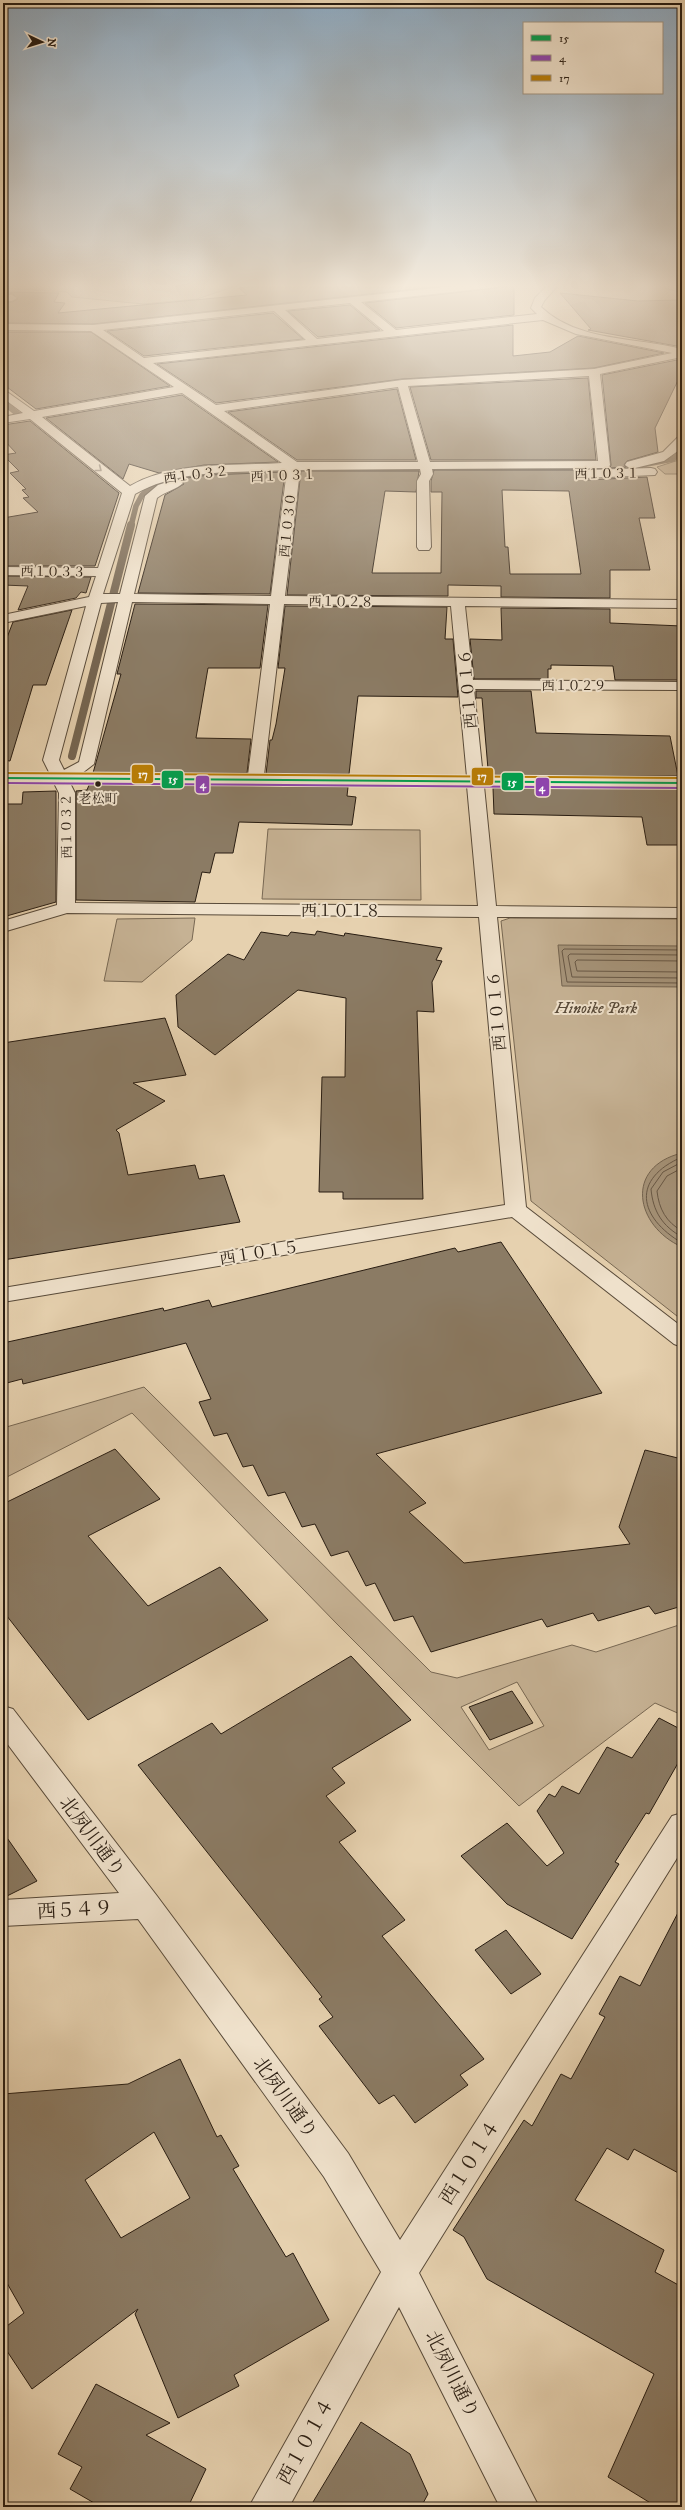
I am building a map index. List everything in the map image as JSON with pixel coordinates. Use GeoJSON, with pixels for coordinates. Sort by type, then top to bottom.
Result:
{"type":"FeatureCollection","features":[{"type":"Feature","properties":{"kind":"street"},"geometry":{"type":"LineString","coordinates":[[13,401],[30,416],[128,492]]}},
{"type":"Feature","properties":{"kind":"street"},"geometry":{"type":"LineString","coordinates":[[9,419],[115,401]]}},
{"type":"Feature","properties":{"kind":"street"},"geometry":{"type":"LineString","coordinates":[[203,401],[293,470]]}},
{"type":"Feature","properties":{"kind":"street"},"geometry":{"type":"LineString","coordinates":[[214,409],[271,401]]}},
{"type":"Feature","properties":{"kind":"street"},"geometry":{"type":"LineString","coordinates":[[407,401],[426,470],[423,481],[424,547]]}},
{"type":"Feature","properties":{"kind":"street"},"geometry":{"type":"LineString","coordinates":[[597,401],[604,469],[630,465],[669,455],[679,446],[682,439]]}},
{"type":"Feature","properties":{"kind":"street"},"geometry":{"type":"LineString","coordinates":[[3,410],[9,419],[26,428]]}},
{"type":"Feature","properties":{"kind":"street","name":"西１０３１"},"geometry":{"type":"LineString","coordinates":[[62,778],[86,764],[124,598],[151,496],[162,488],[193,479],[293,470],[604,469],[651,472]]}},
{"type":"Feature","properties":{"kind":"street","name":"西１０３２"},"geometry":{"type":"LineString","coordinates":[[66,908],[67,793],[62,778],[51,760],[100,598],[103,572],[119,504],[128,492],[145,482],[166,476],[192,472],[293,470]]}},
{"type":"Feature","properties":{"kind":"street","name":"西１０３０"},"geometry":{"type":"LineString","coordinates":[[256,779],[293,470]]}},
{"type":"Feature","properties":{"kind":"street","name":"西１０３３"},"geometry":{"type":"LineString","coordinates":[[5,568],[103,572]]}},
{"type":"Feature","properties":{"kind":"street","name":"西１０２８"},"geometry":{"type":"LineString","coordinates":[[3,619],[100,598],[458,603],[682,604]]}},
{"type":"Feature","properties":{"kind":"street","name":"西１０１６"},"geometry":{"type":"LineString","coordinates":[[458,603],[516,1210]]}},
{"type":"Feature","properties":{"kind":"street","name":"西１０２９"},"geometry":{"type":"LineString","coordinates":[[466,684],[682,686]]}},
{"type":"Feature","properties":{"kind":"street"},"geometry":{"type":"LineString","coordinates":[[3,778],[682,783]]}},
{"type":"Feature","properties":{"kind":"street","name":"西１０１８"},"geometry":{"type":"LineString","coordinates":[[3,927],[66,908],[682,913]]}},
{"type":"Feature","properties":{"kind":"street"},"geometry":{"type":"LineString","coordinates":[[516,1210],[682,1339]]}},
{"type":"Feature","properties":{"kind":"street","name":"西１０１５"},"geometry":{"type":"LineString","coordinates":[[3,1294],[516,1210]]}},
{"type":"Feature","properties":{"kind":"street","name":"北夙川通り"},"geometry":{"type":"LineString","coordinates":[[3,1717],[146,1905],[336,2165],[400,2272],[520,2507]]}},
{"type":"Feature","properties":{"kind":"street","name":"西１０１４"},"geometry":{"type":"LineString","coordinates":[[268,2507],[400,2272],[682,1825]]}},
{"type":"Feature","properties":{"kind":"street","name":"西５４９"},"geometry":{"type":"LineString","coordinates":[[3,1914],[146,1905]]}},
{"type":"Feature","properties":{"kind":"green space"},"geometry":{"type":"Polygon","coordinates":[[[682,459],[682,474],[665,474],[657,467],[682,459]]]}},
{"type":"Feature","properties":{"kind":"green space"},"geometry":{"type":"Polygon","coordinates":[[[268,829],[420,830],[421,900],[262,899],[268,829]]]}},
{"type":"Feature","properties":{"kind":"green space"},"geometry":{"type":"Polygon","coordinates":[[[195,918],[192,940],[142,982],[104,981],[117,919],[195,918]]]}},
{"type":"Feature","properties":{"kind":"green space","name":"Hinoike Park"},"geometry":{"type":"Polygon","coordinates":[[[510,918],[682,919],[682,1320],[531,1201],[501,921],[510,918]]]}},
{"type":"Feature","properties":{"kind":"green space"},"geometry":{"type":"Polygon","coordinates":[[[144,1387],[431,1672],[457,1678],[572,1645],[596,1652],[682,1624],[682,1715],[655,1703],[519,1806],[337,1624],[132,1413],[3,1479],[3,1428],[144,1387]],[[517,1682],[461,1707],[489,1750],[544,1726],[517,1682]]]}},
{"type":"Feature","properties":{"kind":"water"},"geometry":{"type":"Polygon","coordinates":[[[558,945],[682,946],[682,987],[562,986],[558,945]]]}},
{"type":"Feature","properties":{"kind":"water"},"geometry":{"type":"Polygon","coordinates":[[[682,1153],[682,1247],[666,1238],[654,1225],[646,1212],[643,1197],[644,1183],[651,1171],[663,1160],[682,1153]]]}},
{"type":"Feature","properties":{"kind":"building"},"geometry":{"type":"Polygon","coordinates":[[[26,401],[82,401],[36,409],[26,401]]]}},
{"type":"Feature","properties":{"kind":"building"},"geometry":{"type":"Polygon","coordinates":[[[146,401],[191,401],[278,462],[204,465],[159,473],[129,464],[123,479],[46,418],[146,401]]]}},
{"type":"Feature","properties":{"kind":"building"},"geometry":{"type":"Polygon","coordinates":[[[213,401],[230,401],[216,403],[213,401]]]}},
{"type":"Feature","properties":{"kind":"building"},"geometry":{"type":"Polygon","coordinates":[[[308,401],[400,401],[416,460],[297,460],[228,412],[308,401]]]}},
{"type":"Feature","properties":{"kind":"building"},"geometry":{"type":"Polygon","coordinates":[[[414,401],[590,401],[596,460],[431,460],[414,401]]]}},
{"type":"Feature","properties":{"kind":"building"},"geometry":{"type":"Polygon","coordinates":[[[605,401],[668,401],[655,428],[658,452],[627,461],[624,465],[626,467],[610,468],[611,465],[605,401]]]}},
{"type":"Feature","properties":{"kind":"building"},"geometry":{"type":"Polygon","coordinates":[[[30,421],[119,493],[95,566],[3,566],[3,518],[38,512],[23,498],[29,497],[22,490],[26,489],[10,473],[19,471],[3,455],[16,453],[3,439],[3,425],[30,421]]]}},
{"type":"Feature","properties":{"kind":"building"},"geometry":{"type":"Polygon","coordinates":[[[434,470],[584,470],[579,474],[586,480],[647,477],[655,518],[639,518],[650,570],[610,570],[610,598],[501,597],[501,586],[448,585],[448,596],[287,595],[301,471],[419,471],[416,492],[385,491],[372,573],[441,573],[442,492],[431,492],[431,481],[434,470]],[[502,490],[505,547],[508,547],[510,574],[581,574],[569,491],[502,490]]]}},
{"type":"Feature","properties":{"kind":"building"},"geometry":{"type":"Polygon","coordinates":[[[285,472],[270,594],[138,593],[165,495],[184,484],[180,479],[209,475],[285,472]]]}},
{"type":"Feature","properties":{"kind":"building"},"geometry":{"type":"Polygon","coordinates":[[[3,576],[91,577],[86,593],[81,592],[76,598],[18,610],[28,586],[3,585],[3,576]]]}},
{"type":"Feature","properties":{"kind":"building"},"geometry":{"type":"Polygon","coordinates":[[[135,604],[268,605],[260,668],[208,668],[196,738],[251,739],[247,773],[93,773],[121,674],[117,674],[135,604]]]}},
{"type":"Feature","properties":{"kind":"building"},"geometry":{"type":"Polygon","coordinates":[[[285,606],[447,607],[445,639],[453,639],[458,697],[358,696],[349,774],[266,774],[270,740],[272,740],[276,724],[285,668],[278,668],[285,606]]]}},
{"type":"Feature","properties":{"kind":"building"},"geometry":{"type":"Polygon","coordinates":[[[501,608],[610,609],[610,623],[682,626],[682,680],[615,680],[613,666],[551,665],[551,669],[548,669],[548,679],[474,679],[470,639],[502,640],[501,608]]]}},
{"type":"Feature","properties":{"kind":"building"},"geometry":{"type":"Polygon","coordinates":[[[72,610],[46,685],[33,685],[10,761],[3,760],[3,648],[13,622],[72,610]]]}},
{"type":"Feature","properties":{"kind":"building"},"geometry":{"type":"Polygon","coordinates":[[[476,691],[531,691],[536,733],[670,736],[678,776],[493,776],[493,769],[488,769],[482,698],[476,698],[476,691]]]}},
{"type":"Feature","properties":{"kind":"building"},"geometry":{"type":"Polygon","coordinates":[[[89,785],[348,787],[347,796],[356,797],[352,825],[239,822],[233,853],[215,853],[210,873],[202,872],[195,902],[76,900],[76,791],[87,790],[89,785]]]}},
{"type":"Feature","properties":{"kind":"building"},"geometry":{"type":"Polygon","coordinates":[[[493,788],[680,789],[682,845],[647,845],[642,817],[494,814],[493,788]]]}},
{"type":"Feature","properties":{"kind":"building"},"geometry":{"type":"Polygon","coordinates":[[[56,791],[56,902],[3,917],[3,804],[22,804],[23,792],[56,791]]]}},
{"type":"Feature","properties":{"kind":"building"},"geometry":{"type":"Polygon","coordinates":[[[317,931],[344,936],[345,933],[442,948],[436,960],[442,961],[432,982],[434,1012],[417,1011],[423,1199],[343,1199],[343,1192],[319,1192],[322,1077],[345,1077],[346,998],[298,990],[215,1055],[178,1027],[176,995],[228,954],[244,960],[261,932],[288,936],[291,932],[315,935],[317,931]]]}},
{"type":"Feature","properties":{"kind":"building"},"geometry":{"type":"Polygon","coordinates":[[[165,1018],[186,1075],[133,1083],[165,1101],[116,1130],[119,1133],[128,1175],[195,1165],[199,1179],[224,1175],[240,1222],[3,1260],[3,1043],[165,1018]]]}},
{"type":"Feature","properties":{"kind":"building"},"geometry":{"type":"Polygon","coordinates":[[[501,1242],[602,1393],[376,1454],[426,1503],[409,1512],[464,1563],[630,1544],[619,1527],[645,1450],[682,1459],[682,1606],[655,1614],[649,1606],[598,1621],[593,1613],[547,1627],[542,1619],[431,1652],[413,1616],[394,1621],[375,1583],[366,1586],[348,1551],[331,1556],[315,1524],[302,1527],[285,1492],[268,1496],[253,1465],[243,1467],[227,1433],[214,1436],[199,1402],[211,1399],[186,1343],[23,1384],[22,1379],[3,1384],[3,1343],[163,1308],[164,1311],[209,1300],[212,1307],[455,1248],[458,1252],[501,1242]]]}},
{"type":"Feature","properties":{"kind":"building"},"geometry":{"type":"Polygon","coordinates":[[[115,1449],[160,1499],[88,1536],[148,1606],[220,1567],[268,1620],[88,1720],[3,1611],[3,1504],[115,1449]]]}},
{"type":"Feature","properties":{"kind":"building"},"geometry":{"type":"Polygon","coordinates":[[[351,1656],[411,1720],[332,1768],[345,1783],[326,1796],[356,1831],[339,1842],[405,1920],[382,1936],[484,2059],[460,2075],[468,2085],[415,2123],[394,2095],[379,2104],[319,2026],[333,2017],[319,1999],[322,1997],[138,1765],[212,1723],[221,1734],[351,1656]]]}},
{"type":"Feature","properties":{"kind":"building"},"geometry":{"type":"Polygon","coordinates":[[[512,1691],[533,1723],[490,1740],[469,1707],[512,1691]]]}},
{"type":"Feature","properties":{"kind":"building"},"geometry":{"type":"Polygon","coordinates":[[[659,1718],[682,1730],[682,1756],[649,1814],[646,1813],[615,1862],[619,1864],[572,1939],[507,1904],[461,1856],[507,1823],[547,1866],[564,1853],[537,1811],[549,1794],[555,1797],[562,1786],[579,1794],[607,1747],[632,1758],[659,1718]]]}},
{"type":"Feature","properties":{"kind":"building"},"geometry":{"type":"Polygon","coordinates":[[[3,1832],[37,1881],[3,1898],[3,1832]]]}},
{"type":"Feature","properties":{"kind":"building"},"geometry":{"type":"Polygon","coordinates":[[[682,1905],[682,2175],[634,2149],[628,2160],[607,2148],[575,2200],[664,2250],[655,2272],[682,2287],[682,2507],[657,2507],[608,2477],[654,2374],[487,2279],[464,2237],[453,2230],[524,2120],[532,2126],[561,2074],[571,2079],[605,2017],[599,2014],[620,1976],[640,1986],[682,1905]]]}},
{"type":"Feature","properties":{"kind":"building"},"geometry":{"type":"Polygon","coordinates":[[[506,1930],[541,1974],[511,1994],[475,1950],[506,1930]]]}},
{"type":"Feature","properties":{"kind":"building"},"geometry":{"type":"Polygon","coordinates":[[[180,2059],[217,2137],[221,2135],[239,2166],[233,2169],[286,2257],[293,2253],[329,2320],[234,2375],[239,2386],[178,2418],[135,2314],[138,2309],[32,2389],[3,2345],[3,2329],[24,2313],[3,2276],[3,2094],[128,2084],[180,2059]],[[154,2132],[85,2180],[121,2238],[190,2198],[154,2132]]]}},
{"type":"Feature","properties":{"kind":"building"},"geometry":{"type":"Polygon","coordinates":[[[96,2384],[170,2423],[146,2435],[206,2469],[188,2507],[101,2507],[70,2489],[82,2467],[58,2454],[96,2384]]]}},
{"type":"Feature","properties":{"kind":"building"},"geometry":{"type":"Polygon","coordinates":[[[361,2422],[410,2454],[428,2494],[421,2507],[310,2507],[361,2422]]]}},
{"type":"Feature","properties":{"kind":"waterway"},"geometry":{"type":"LineString","coordinates":[[3,402],[19,415]]}},
{"type":"Feature","properties":{"kind":"waterway"},"geometry":{"type":"LineString","coordinates":[[131,526],[136,506],[142,495],[150,488],[192,476],[315,470],[621,469],[673,459],[682,452]]}},
{"type":"Feature","properties":{"kind":"waterway"},"geometry":{"type":"LineString","coordinates":[[72,756],[131,525]]}},
{"type":"Feature","properties":{"kind":"transit line","name":"17"},"geometry":{"type":"LineString","coordinates":[[3,773],[682,778]]}},
{"type":"Feature","properties":{"kind":"transit line","name":"15"},"geometry":{"type":"LineString","coordinates":[[3,778],[682,783]]}},
{"type":"Feature","properties":{"kind":"transit line","name":"4"},"geometry":{"type":"LineString","coordinates":[[3,783],[682,788]]}},
{"type":"Feature","properties":{"kind":"place","name":"老松町"},"geometry":{"type":"Point","coordinates":[98,784]}}]}
